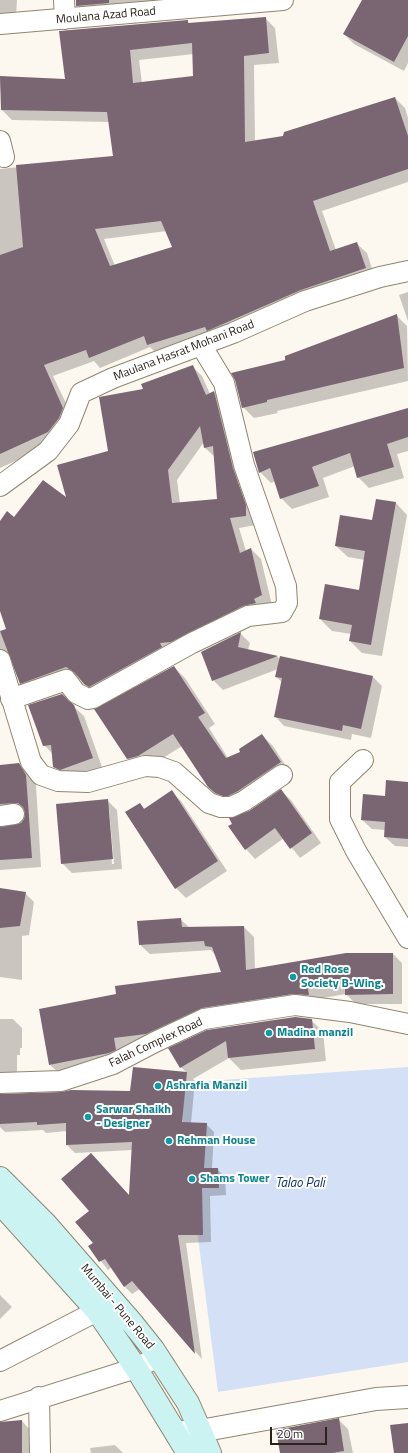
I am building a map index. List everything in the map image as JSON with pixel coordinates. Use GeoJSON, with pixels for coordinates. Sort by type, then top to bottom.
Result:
{"type":"FeatureCollection","features":[{"type":"Feature","properties":{"kind":"main road","name":"Mumbai - Pune Road"},"geometry":{"type":"LineString","coordinates":[[0,1178],[50,1229],[133,1324],[158,1357],[188,1402],[210,1453]]}},
{"type":"Feature","properties":{"kind":"main road","name":"Mumbai - Pune Road"},"geometry":{"type":"LineString","coordinates":[[0,1203],[97,1311],[136,1368],[188,1453]]}},
{"type":"Feature","properties":{"kind":"street","name":"Moulana Azad Road"},"geometry":{"type":"LineString","coordinates":[[0,24],[64,10],[283,0]]}},
{"type":"Feature","properties":{"kind":"street","name":"Maulana Hasrat Mohani Road"},"geometry":{"type":"LineString","coordinates":[[0,485],[48,451],[70,424],[81,393],[113,378],[201,345],[305,301],[380,277],[408,271]]}},
{"type":"Feature","properties":{"kind":"street"},"geometry":{"type":"LineString","coordinates":[[11,699],[66,680],[76,693],[88,699],[94,698],[192,643],[248,616],[282,612],[287,603],[286,586],[244,465],[224,383],[201,345]]}},
{"type":"Feature","properties":{"kind":"street"},"geometry":{"type":"LineString","coordinates":[[0,660],[31,762],[41,776],[58,781],[88,782],[145,766],[160,767],[174,772],[209,803],[221,807],[231,807],[244,801],[282,775]]}},
{"type":"Feature","properties":{"kind":"street"},"geometry":{"type":"LineString","coordinates":[[363,760],[340,782],[340,819],[356,851],[408,938]]}},
{"type":"Feature","properties":{"kind":"street","name":"Falah Complex Road"},"geometry":{"type":"LineString","coordinates":[[0,1083],[61,1080],[113,1064],[204,1019],[295,1005],[350,1012],[408,1024]]}},
{"type":"Feature","properties":{"kind":"street"},"geometry":{"type":"LineString","coordinates":[[0,1361],[97,1311]]}},
{"type":"Feature","properties":{"kind":"street"},"geometry":{"type":"LineString","coordinates":[[0,1411],[39,1397],[136,1368],[158,1357]]}},
{"type":"Feature","properties":{"kind":"street"},"geometry":{"type":"LineString","coordinates":[[176,1432],[200,1432],[376,1399],[408,1396]]}},
{"type":"Feature","properties":{"kind":"street"},"geometry":{"type":"LineString","coordinates":[[39,1397],[40,1453]]}},
{"type":"Feature","properties":{"kind":"water","name":"Talao Pali"},"geometry":{"type":"Polygon","coordinates":[[[408,1067],[408,1362],[218,1392],[178,1083],[408,1067]]]}},
{"type":"Feature","properties":{"kind":"building"},"geometry":{"type":"Polygon","coordinates":[[[76,0],[109,0],[109,3],[76,6],[76,0]]]}},
{"type":"Feature","properties":{"kind":"building"},"geometry":{"type":"Polygon","coordinates":[[[362,0],[408,0],[408,36],[394,62],[343,34],[362,0]]]}},
{"type":"Feature","properties":{"kind":"building"},"geometry":{"type":"Polygon","coordinates":[[[266,17],[269,53],[244,56],[245,142],[283,136],[284,132],[395,97],[408,136],[408,169],[313,201],[330,251],[357,242],[366,268],[301,290],[207,331],[205,327],[147,345],[144,336],[89,358],[86,350],[44,365],[63,408],[59,418],[48,432],[0,454],[0,255],[23,247],[16,165],[113,156],[107,112],[1,110],[0,76],[65,79],[59,31],[188,20],[188,23],[266,17]],[[192,43],[130,50],[133,83],[193,76],[192,43]],[[161,221],[95,229],[110,266],[172,247],[161,221]]]}},
{"type":"Feature","properties":{"kind":"building"},"geometry":{"type":"Polygon","coordinates":[[[397,314],[404,368],[267,400],[267,402],[242,408],[235,380],[231,373],[285,360],[285,356],[397,314]]]}},
{"type":"Feature","properties":{"kind":"building"},"geometry":{"type":"Polygon","coordinates":[[[193,365],[206,395],[214,391],[233,468],[246,505],[246,516],[230,518],[240,553],[251,548],[262,595],[254,599],[256,603],[243,606],[171,642],[160,643],[162,647],[89,687],[84,684],[75,673],[66,667],[20,684],[0,631],[6,629],[0,611],[0,521],[7,511],[14,517],[43,480],[66,497],[57,465],[108,451],[99,397],[143,389],[141,384],[193,365]],[[200,426],[168,470],[172,503],[217,499],[213,446],[204,448],[200,426]]]}},
{"type":"Feature","properties":{"kind":"building"},"geometry":{"type":"Polygon","coordinates":[[[408,408],[408,437],[387,444],[394,467],[357,478],[350,453],[312,467],[319,486],[280,499],[270,468],[259,473],[253,452],[408,408]]]}},
{"type":"Feature","properties":{"kind":"building"},"geometry":{"type":"Polygon","coordinates":[[[376,499],[396,502],[371,645],[349,641],[352,625],[319,619],[325,584],[359,590],[365,551],[335,546],[340,515],[372,520],[376,499]]]}},
{"type":"Feature","properties":{"kind":"building"},"geometry":{"type":"Polygon","coordinates":[[[241,632],[238,647],[278,656],[212,681],[201,652],[241,632]]]}},
{"type":"Feature","properties":{"kind":"building"},"geometry":{"type":"Polygon","coordinates":[[[280,656],[373,676],[361,729],[343,725],[342,731],[274,717],[282,678],[275,677],[280,656]]]}},
{"type":"Feature","properties":{"kind":"building"},"geometry":{"type":"Polygon","coordinates":[[[174,666],[205,713],[198,717],[226,758],[240,752],[239,749],[262,734],[281,762],[238,791],[228,796],[223,796],[215,793],[208,787],[173,734],[138,756],[127,759],[94,709],[174,666]]]}},
{"type":"Feature","properties":{"kind":"building"},"geometry":{"type":"Polygon","coordinates":[[[62,694],[74,705],[93,758],[60,770],[53,767],[51,745],[43,746],[28,705],[62,694]]]}},
{"type":"Feature","properties":{"kind":"building"},"geometry":{"type":"Polygon","coordinates":[[[19,763],[26,775],[32,858],[0,860],[0,827],[21,823],[24,819],[25,813],[23,807],[18,803],[0,804],[0,765],[19,763]]]}},
{"type":"Feature","properties":{"kind":"building"},"geometry":{"type":"Polygon","coordinates":[[[386,780],[408,782],[408,839],[384,837],[385,822],[361,820],[363,794],[385,796],[386,780]]]}},
{"type":"Feature","properties":{"kind":"building"},"geometry":{"type":"Polygon","coordinates":[[[281,789],[312,833],[290,849],[275,828],[245,850],[228,826],[232,824],[229,818],[249,811],[281,789]]]}},
{"type":"Feature","properties":{"kind":"building"},"geometry":{"type":"Polygon","coordinates":[[[172,790],[218,861],[175,889],[125,812],[140,803],[144,809],[172,790]]]}},
{"type":"Feature","properties":{"kind":"building"},"geometry":{"type":"Polygon","coordinates":[[[108,799],[113,859],[61,864],[56,804],[108,799]]]}},
{"type":"Feature","properties":{"kind":"building"},"geometry":{"type":"Polygon","coordinates":[[[0,888],[26,892],[20,926],[0,928],[0,888]]]}},
{"type":"Feature","properties":{"kind":"building"},"geometry":{"type":"Polygon","coordinates":[[[181,918],[182,927],[244,926],[246,970],[346,953],[393,953],[393,994],[345,995],[345,983],[308,989],[309,995],[293,994],[202,1008],[146,1034],[114,1038],[116,1050],[109,1053],[49,1065],[39,1009],[116,994],[115,986],[221,972],[212,947],[205,946],[204,941],[139,945],[137,921],[181,918]]]}},
{"type":"Feature","properties":{"kind":"building","name":"Madina manzil"},"geometry":{"type":"Polygon","coordinates":[[[295,1017],[312,1019],[315,1049],[228,1058],[226,1041],[180,1068],[168,1048],[207,1030],[295,1017]]]}},
{"type":"Feature","properties":{"kind":"building"},"geometry":{"type":"Polygon","coordinates":[[[133,1067],[187,1072],[182,1122],[207,1123],[204,1168],[218,1168],[219,1188],[202,1188],[203,1235],[178,1235],[195,1354],[132,1281],[124,1287],[105,1259],[99,1262],[88,1246],[93,1243],[75,1222],[89,1211],[61,1179],[91,1153],[129,1195],[132,1142],[66,1145],[66,1123],[37,1125],[37,1122],[0,1124],[0,1094],[61,1092],[71,1090],[130,1091],[133,1067]]]}},
{"type":"Feature","properties":{"kind":"building"},"geometry":{"type":"Polygon","coordinates":[[[339,1418],[344,1451],[332,1453],[280,1453],[276,1430],[339,1418]]]}},
{"type":"Feature","properties":{"kind":"building"},"geometry":{"type":"Polygon","coordinates":[[[22,1420],[22,1453],[0,1453],[0,1422],[22,1420]]]}},
{"type":"Feature","properties":{"kind":"building"},"geometry":{"type":"Polygon","coordinates":[[[408,1423],[408,1453],[394,1453],[390,1425],[408,1423]]]}},
{"type":"Feature","properties":{"kind":"place","name":"Red Rose Society B-Wing."},"geometry":{"type":"Point","coordinates":[293,977]}},
{"type":"Feature","properties":{"kind":"place","name":"Madina manzil"},"geometry":{"type":"Point","coordinates":[269,1033]}},
{"type":"Feature","properties":{"kind":"place","name":"Ashrafia Manzil"},"geometry":{"type":"Point","coordinates":[158,1086]}},
{"type":"Feature","properties":{"kind":"place","name":"Sarwar Shaikh - Designer"},"geometry":{"type":"Point","coordinates":[88,1117]}},
{"type":"Feature","properties":{"kind":"place","name":"Rehman House"},"geometry":{"type":"Point","coordinates":[169,1141]}},
{"type":"Feature","properties":{"kind":"place","name":"Shams Tower"},"geometry":{"type":"Point","coordinates":[192,1179]}}]}
